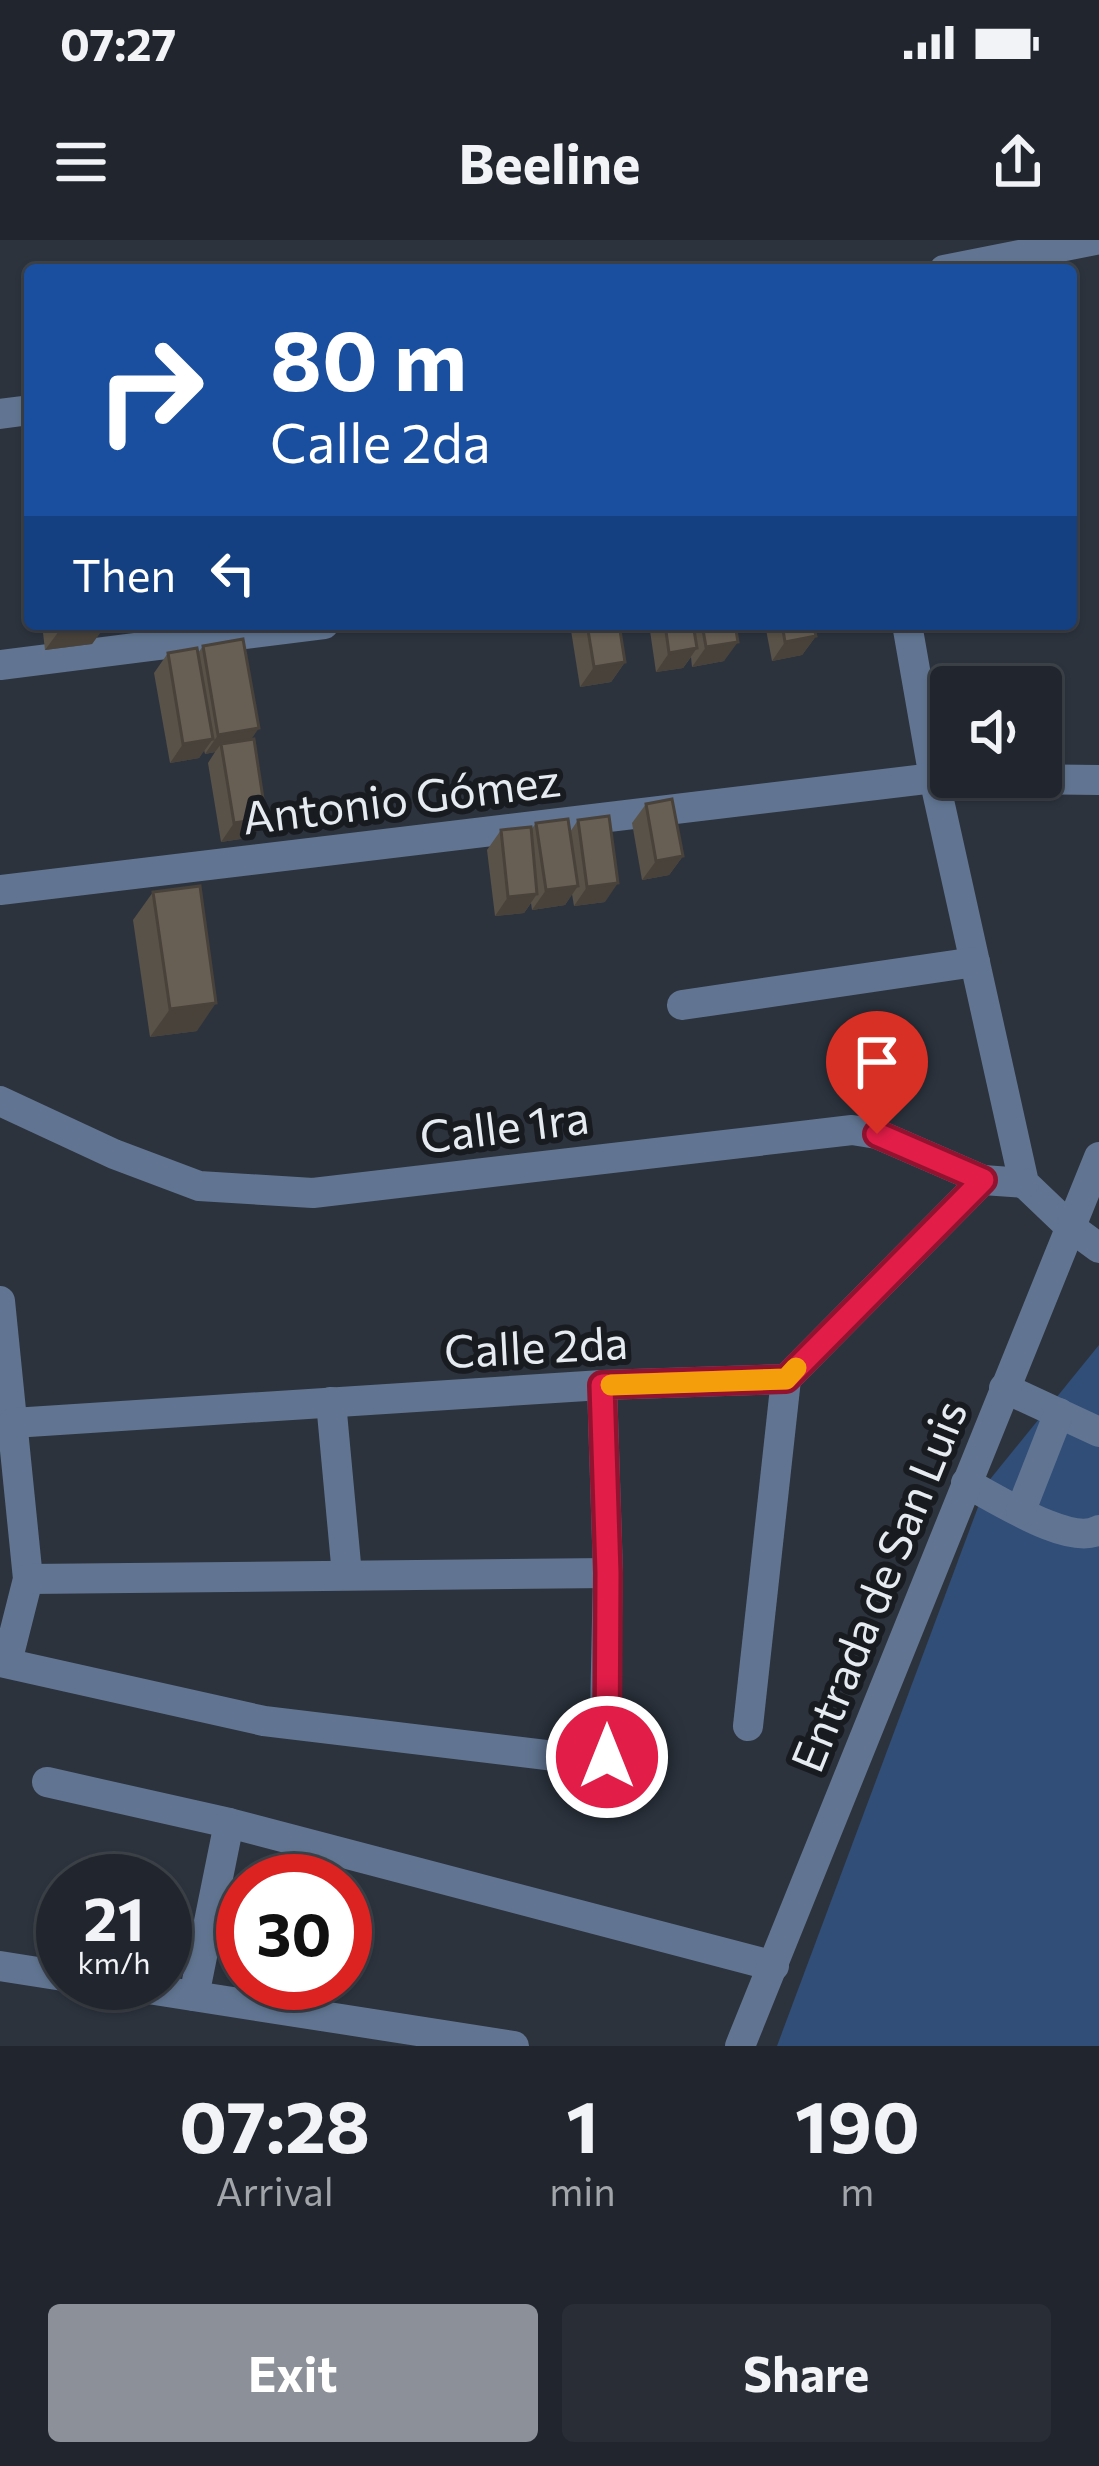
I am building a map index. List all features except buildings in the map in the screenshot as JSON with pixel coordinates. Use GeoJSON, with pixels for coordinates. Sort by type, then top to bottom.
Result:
{"type":"FeatureCollection","features":[{"type":"Feature","properties":{"kind":"street"},"geometry":{"type":"LineString","coordinates":[[974,264],[1095,240]]}},
{"type":"Feature","properties":{"kind":"street"},"geometry":{"type":"LineString","coordinates":[[0,665],[277,630]]}},
{"type":"Feature","properties":{"kind":"street"},"geometry":{"type":"LineString","coordinates":[[908,630],[930,755]]}},
{"type":"Feature","properties":{"kind":"street","name":"Antonio Gómez"},"geometry":{"type":"LineString","coordinates":[[0,890],[930,778]]}},
{"type":"Feature","properties":{"kind":"street","name":"Antonio Gómez"},"geometry":{"type":"LineString","coordinates":[[1062,780],[1099,780]]}},
{"type":"Feature","properties":{"kind":"street"},"geometry":{"type":"LineString","coordinates":[[938,798],[1024,1183],[1099,1248]]}},
{"type":"Feature","properties":{"kind":"street"},"geometry":{"type":"LineString","coordinates":[[682,1005],[975,962]]}},
{"type":"Feature","properties":{"kind":"street","name":"Calle 1ra"},"geometry":{"type":"LineString","coordinates":[[0,1101],[114,1154],[199,1186],[313,1193],[852,1130],[877,1134],[983,1180],[1024,1183]]}},
{"type":"Feature","properties":{"kind":"street","name":"Entrada de San Luis"},"geometry":{"type":"LineString","coordinates":[[740,2046],[1099,1157]]}},
{"type":"Feature","properties":{"kind":"street"},"geometry":{"type":"LineString","coordinates":[[748,1726],[786,1379],[983,1180]]}},
{"type":"Feature","properties":{"kind":"street"},"geometry":{"type":"LineString","coordinates":[[0,1301],[28,1579],[4,1662],[264,1721],[604,1762],[608,1573],[602,1385]]}},
{"type":"Feature","properties":{"kind":"street","name":"Calle 2da"},"geometry":{"type":"LineString","coordinates":[[13,1423],[602,1385],[786,1379]]}},
{"type":"Feature","properties":{"kind":"street"},"geometry":{"type":"LineString","coordinates":[[1004,1388],[1099,1432]]}},
{"type":"Feature","properties":{"kind":"street"},"geometry":{"type":"LineString","coordinates":[[331,1402],[347,1575]]}},
{"type":"Feature","properties":{"kind":"street"},"geometry":{"type":"LineString","coordinates":[[1021,1510],[1059,1413]]}},
{"type":"Feature","properties":{"kind":"street"},"geometry":{"type":"LineString","coordinates":[[966,1484],[1069,1534],[1099,1530]]}},
{"type":"Feature","properties":{"kind":"street"},"geometry":{"type":"LineString","coordinates":[[28,1579],[608,1573]]}},
{"type":"Feature","properties":{"kind":"street"},"geometry":{"type":"LineString","coordinates":[[47,1782],[229,1822],[774,1966]]}},
{"type":"Feature","properties":{"kind":"street"},"geometry":{"type":"LineString","coordinates":[[229,1822],[194,1996],[514,2046]]}},
{"type":"Feature","properties":{"kind":"street"},"geometry":{"type":"LineString","coordinates":[[0,1966],[36,1972]]}},
{"type":"Feature","properties":{"kind":"shaded area"},"geometry":{"type":"Polygon","coordinates":[[[1099,1345],[1099,2046],[777,2046],[987,1483],[1099,1345]]]}},
{"type":"Feature","properties":{"kind":"slow traffic"},"geometry":{"type":"LineString","coordinates":[[611,1385],[786,1379],[796,1368]]}},
{"type":"Feature","properties":{"kind":"route"},"geometry":{"type":"LineString","coordinates":[[607,1757],[602,1385],[786,1379],[983,1180],[877,1134]]}}]}
